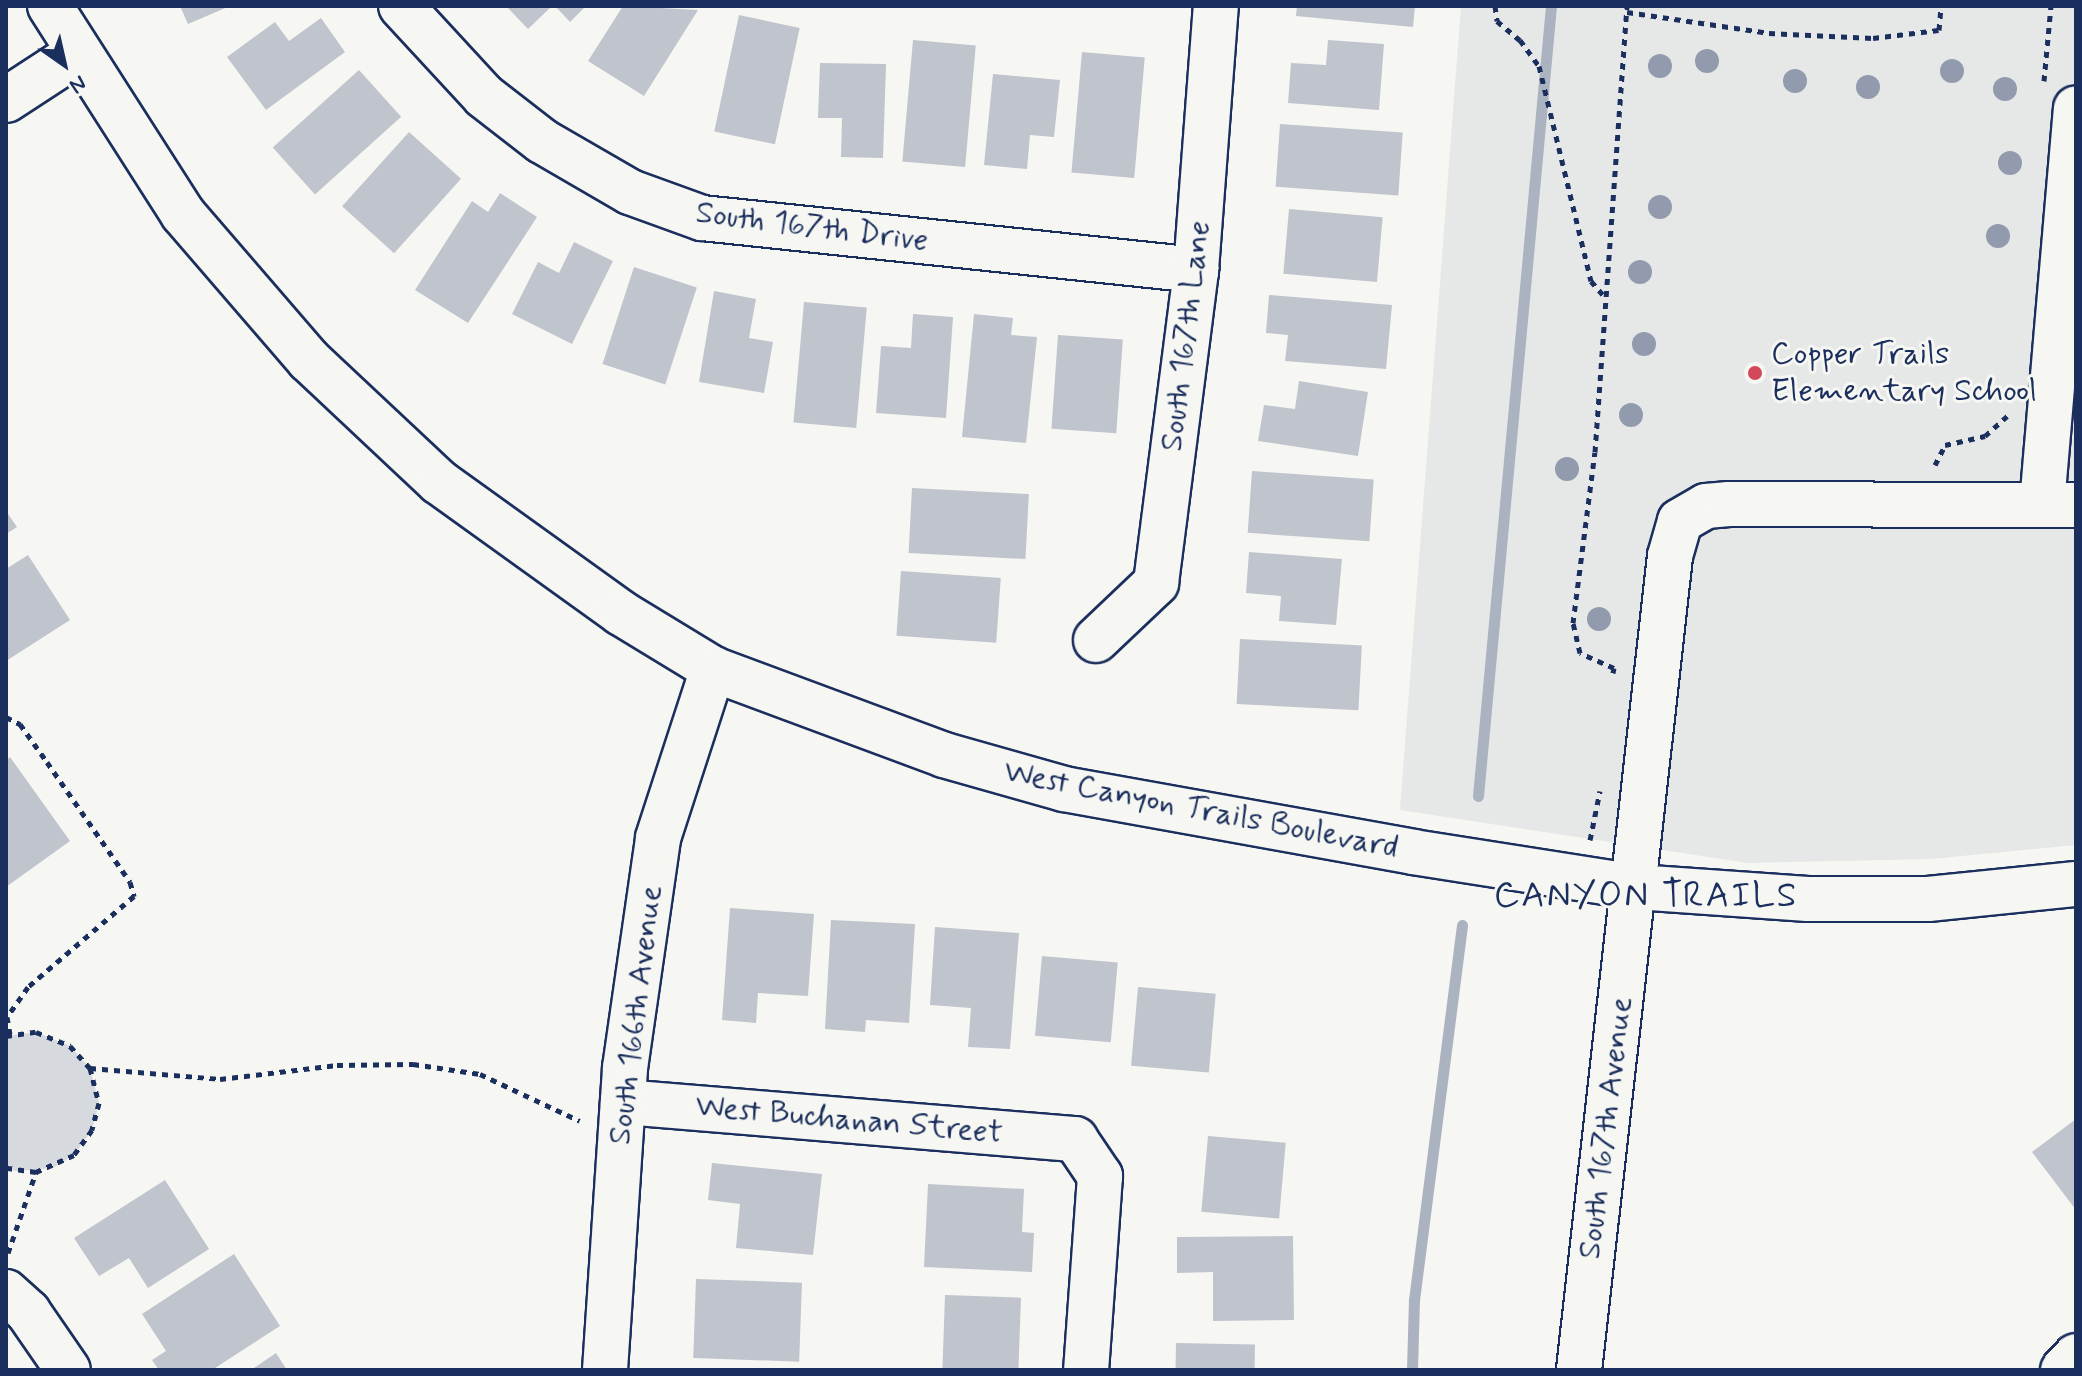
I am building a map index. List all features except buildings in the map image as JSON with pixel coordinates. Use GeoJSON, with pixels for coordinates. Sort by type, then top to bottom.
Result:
{"type":"FeatureCollection","features":[{"type":"Feature","properties":{"kind":"street","name":"West Canyon Trails Boulevard"},"geometry":{"type":"LineString","coordinates":[[50,6],[183,214],[220,262],[378,429],[439,482],[551,563],[713,669],[944,755],[1064,789],[1413,852],[1585,876],[1636,887],[1808,899],[1898,899],[2076,884]]}},
{"type":"Feature","properties":{"kind":"street","name":"South 167th Drive"},"geometry":{"type":"LineString","coordinates":[[401,6],[484,96],[542,141],[630,192],[702,218],[1196,270]]}},
{"type":"Feature","properties":{"kind":"street","name":"South 167th Lane"},"geometry":{"type":"LineString","coordinates":[[1096,640],[1156,583],[1196,270],[1216,6]]}},
{"type":"Feature","properties":{"kind":"street"},"geometry":{"type":"LineString","coordinates":[[6,100],[78,53]]}},
{"type":"Feature","properties":{"kind":"street"},"geometry":{"type":"LineString","coordinates":[[2059,505],[2076,108]]}},
{"type":"Feature","properties":{"kind":"street","name":"South 167th Avenue"},"geometry":{"type":"LineString","coordinates":[[1579,1370],[1636,887],[1670,556],[1680,521],[1706,506],[1729,504],[2059,505]]}},
{"type":"Feature","properties":{"kind":"street","name":"South 166th Avenue"},"geometry":{"type":"LineString","coordinates":[[605,1370],[622,1119],[658,838],[713,669]]}},
{"type":"Feature","properties":{"kind":"street","name":"West Buchanan Street"},"geometry":{"type":"LineString","coordinates":[[622,1119],[1075,1139],[1100,1176],[1086,1370]]}},
{"type":"Feature","properties":{"kind":"street"},"geometry":{"type":"LineString","coordinates":[[6,1292],[28,1312],[68,1370]]}},
{"type":"Feature","properties":{"kind":"street"},"geometry":{"type":"LineString","coordinates":[[2063,1370],[2076,1356]]}},
{"type":"Feature","properties":{"kind":"path"},"geometry":{"type":"LineString","coordinates":[[1495,6],[1497,21],[1520,40],[1539,66],[1591,281],[1605,297]]}},
{"type":"Feature","properties":{"kind":"path"},"geometry":{"type":"LineString","coordinates":[[1612,683],[1614,668],[1580,653],[1573,638],[1595,452],[1627,9],[1769,33],[1873,38],[1939,30],[1941,6]]}},
{"type":"Feature","properties":{"kind":"path"},"geometry":{"type":"LineString","coordinates":[[6,717],[20,724],[130,882],[134,896],[28,987],[7,1017],[8,1035],[50,1035],[70,1046],[90,1068],[99,1103],[92,1130],[74,1155],[36,1172],[6,1168]]}},
{"type":"Feature","properties":{"kind":"path"},"geometry":{"type":"LineString","coordinates":[[1585,876],[1600,788]]}},
{"type":"Feature","properties":{"kind":"path"},"geometry":{"type":"LineString","coordinates":[[90,1068],[220,1079],[337,1065],[413,1064],[480,1074],[622,1119]]}},
{"type":"Feature","properties":{"kind":"path"},"geometry":{"type":"LineString","coordinates":[[6,1257],[36,1172]]}},
{"type":"Feature","properties":{"kind":"shaded area","name":"Copper Trails Elementary School"},"geometry":{"type":"Polygon","coordinates":[[[1461,6],[2076,6],[2076,845],[1931,859],[1748,863],[1400,810],[1461,6]]]}},
{"type":"Feature","properties":{"kind":"shaded area"},"geometry":{"type":"Polygon","coordinates":[[[36,1032],[70,1046],[90,1068],[99,1103],[92,1130],[74,1155],[53,1168],[16,1171],[6,1168],[6,1036],[36,1032]]]}},
{"type":"Feature","properties":{"kind":"waterway"},"geometry":{"type":"LineString","coordinates":[[1478,796],[1551,6]]}},
{"type":"Feature","properties":{"kind":"waterway"},"geometry":{"type":"LineString","coordinates":[[1412,1370],[1414,1300],[1462,925]]}},
{"type":"Feature","properties":{"kind":"place","name":"Copper Trails Elementary School"},"geometry":{"type":"Point","coordinates":[1755,373]}},
{"type":"Feature","properties":{"kind":"district","name":"CANYON TRAILS"},"geometry":{"type":"Point","coordinates":[1646,897]}}]}
